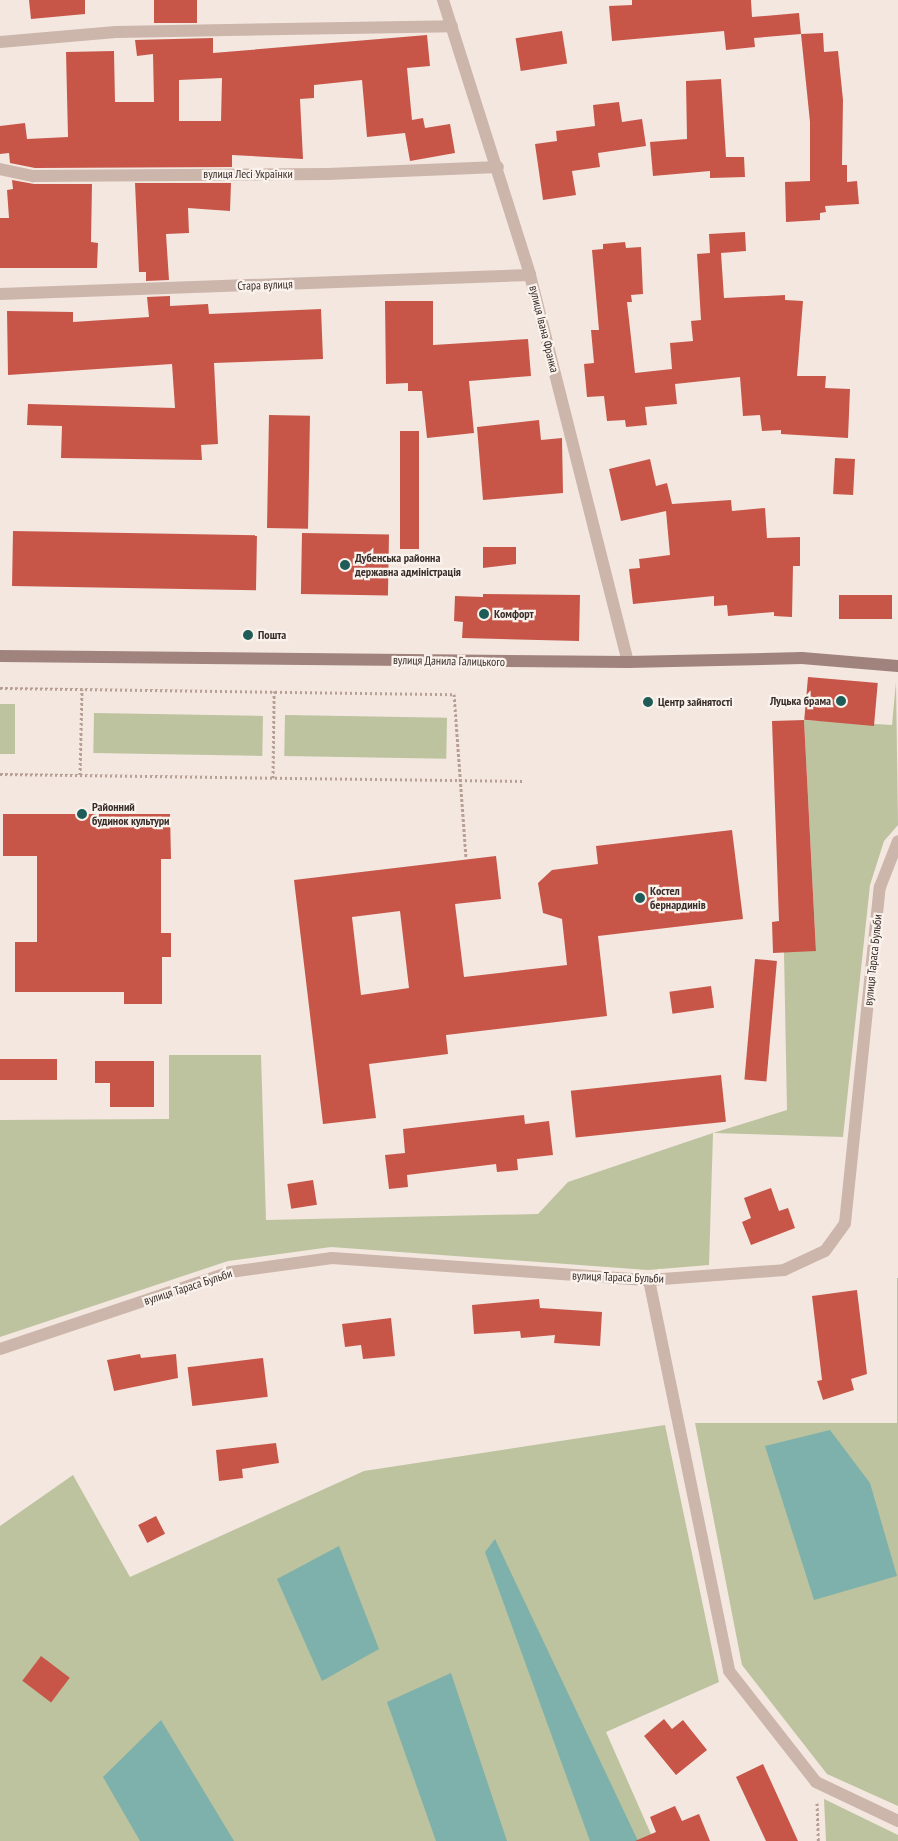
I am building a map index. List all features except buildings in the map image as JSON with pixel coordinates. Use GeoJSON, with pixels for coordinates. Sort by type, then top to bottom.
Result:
{"type":"FeatureCollection","features":[{"type":"Feature","properties":{"kind":"main road","name":"вулиця Данила Галицького"},"geometry":{"type":"LineString","coordinates":[[0,656],[628,662],[802,658],[898,666]]}},
{"type":"Feature","properties":{"kind":"street","name":"вулиця Івана Франка"},"geometry":{"type":"LineString","coordinates":[[443,0],[498,167],[530,275],[628,662]]}},
{"type":"Feature","properties":{"kind":"street"},"geometry":{"type":"LineString","coordinates":[[0,42],[116,32],[452,26]]}},
{"type":"Feature","properties":{"kind":"street","name":"вулиця Лесі Українки"},"geometry":{"type":"LineString","coordinates":[[0,169],[44,176],[328,174],[498,167]]}},
{"type":"Feature","properties":{"kind":"street","name":"Стара вулиця"},"geometry":{"type":"LineString","coordinates":[[0,294],[530,275]]}},
{"type":"Feature","properties":{"kind":"street","name":"вулиця Тараса Бульби"},"geometry":{"type":"LineString","coordinates":[[0,1349],[230,1272],[332,1258],[648,1280],[784,1270],[825,1251],[845,1223],[880,888],[898,842]]}},
{"type":"Feature","properties":{"kind":"street"},"geometry":{"type":"LineString","coordinates":[[648,1280],[729,1671],[816,1782],[898,1821]]}},
{"type":"Feature","properties":{"kind":"path"},"geometry":{"type":"LineString","coordinates":[[0,688],[454,694],[458,780],[466,857]]}},
{"type":"Feature","properties":{"kind":"path"},"geometry":{"type":"LineString","coordinates":[[80,775],[82,689]]}},
{"type":"Feature","properties":{"kind":"path"},"geometry":{"type":"LineString","coordinates":[[273,778],[274,692]]}},
{"type":"Feature","properties":{"kind":"path"},"geometry":{"type":"LineString","coordinates":[[0,774],[523,781]]}},
{"type":"Feature","properties":{"kind":"path"},"geometry":{"type":"LineString","coordinates":[[816,1782],[818,1841]]}},
{"type":"Feature","properties":{"kind":"green space"},"geometry":{"type":"Polygon","coordinates":[[[896,682],[898,825],[884,841],[870,885],[843,1137],[713,1133],[787,1110],[784,952],[816,950],[804,720],[892,725],[896,682]]]}},
{"type":"Feature","properties":{"kind":"green space"},"geometry":{"type":"Polygon","coordinates":[[[0,704],[15,704],[15,754],[0,754],[0,704]]]}},
{"type":"Feature","properties":{"kind":"green space"},"geometry":{"type":"Polygon","coordinates":[[[94,713],[263,716],[262,756],[93,753],[94,713]]]}},
{"type":"Feature","properties":{"kind":"green space"},"geometry":{"type":"Polygon","coordinates":[[[285,715],[447,718],[446,759],[284,756],[285,715]]]}},
{"type":"Feature","properties":{"kind":"green space"},"geometry":{"type":"Polygon","coordinates":[[[169,1055],[261,1055],[266,1220],[538,1214],[568,1182],[713,1133],[709,1265],[648,1270],[331,1247],[228,1261],[0,1337],[0,1120],[169,1119],[169,1055]]]}},
{"type":"Feature","properties":{"kind":"green space"},"geometry":{"type":"Polygon","coordinates":[[[897,1278],[898,1806],[827,1774],[742,1665],[695,1423],[897,1423],[897,1278]]]}},
{"type":"Feature","properties":{"kind":"green space"},"geometry":{"type":"Polygon","coordinates":[[[665,1425],[719,1682],[606,1732],[654,1841],[0,1841],[0,1526],[73,1475],[130,1577],[364,1471],[665,1425]]]}},
{"type":"Feature","properties":{"kind":"green space"},"geometry":{"type":"Polygon","coordinates":[[[824,1799],[898,1835],[898,1841],[826,1841],[824,1799]]]}},
{"type":"Feature","properties":{"kind":"water"},"geometry":{"type":"Polygon","coordinates":[[[830,1430],[870,1483],[897,1576],[814,1600],[765,1446],[830,1430]]]}},
{"type":"Feature","properties":{"kind":"water"},"geometry":{"type":"Polygon","coordinates":[[[495,1539],[638,1841],[590,1841],[485,1552],[495,1539]]]}},
{"type":"Feature","properties":{"kind":"water"},"geometry":{"type":"Polygon","coordinates":[[[339,1546],[379,1649],[322,1681],[277,1579],[339,1546]]]}},
{"type":"Feature","properties":{"kind":"water"},"geometry":{"type":"Polygon","coordinates":[[[451,1673],[507,1841],[436,1841],[387,1702],[451,1673]]]}},
{"type":"Feature","properties":{"kind":"water"},"geometry":{"type":"Polygon","coordinates":[[[161,1720],[234,1841],[140,1841],[103,1777],[161,1720]]]}},
{"type":"Feature","properties":{"kind":"place","name":"Дубенська районна державна адміністрація"},"geometry":{"type":"Point","coordinates":[345,565]}},
{"type":"Feature","properties":{"kind":"place","name":"Комфорт"},"geometry":{"type":"Point","coordinates":[484,614]}},
{"type":"Feature","properties":{"kind":"place","name":"Пошта"},"geometry":{"type":"Point","coordinates":[248,635]}},
{"type":"Feature","properties":{"kind":"place","name":"Луцька брама"},"geometry":{"type":"Point","coordinates":[841,701]}},
{"type":"Feature","properties":{"kind":"place","name":"Центр зайнятості"},"geometry":{"type":"Point","coordinates":[648,702]}},
{"type":"Feature","properties":{"kind":"place","name":"Районний будинок культури"},"geometry":{"type":"Point","coordinates":[82,814]}},
{"type":"Feature","properties":{"kind":"place","name":"Костел бернардинів"},"geometry":{"type":"Point","coordinates":[640,898]}}]}
